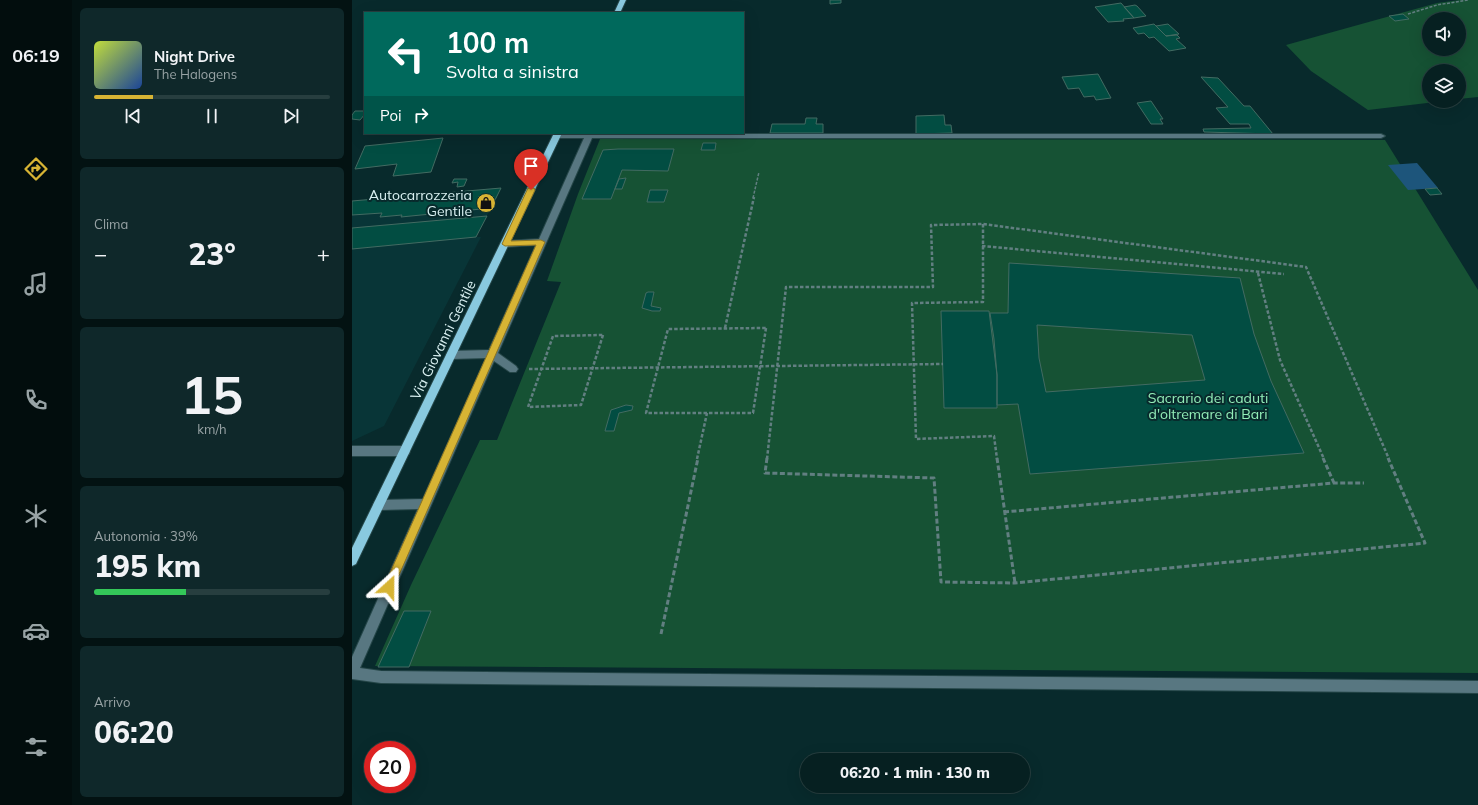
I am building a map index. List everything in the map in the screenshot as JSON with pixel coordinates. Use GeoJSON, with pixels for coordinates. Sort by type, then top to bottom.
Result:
{"type":"FeatureCollection","features":[{"type":"Feature","properties":{"kind":"main road"},"geometry":{"type":"LineString","coordinates":[[617,12],[623,0]]}},
{"type":"Feature","properties":{"kind":"main road","name":"Via Giovanni Gentile"},"geometry":{"type":"LineString","coordinates":[[352,560],[557,135]]}},
{"type":"Feature","properties":{"kind":"lane"},"geometry":{"type":"LineString","coordinates":[[557,135],[1381,136]]}},
{"type":"Feature","properties":{"kind":"lane"},"geometry":{"type":"LineString","coordinates":[[588,136],[352,672],[381,677],[405,678],[1478,687]]}},
{"type":"Feature","properties":{"kind":"lane"},"geometry":{"type":"LineString","coordinates":[[505,244],[541,242]]}},
{"type":"Feature","properties":{"kind":"lane"},"geometry":{"type":"LineString","coordinates":[[451,355],[492,354],[513,369]]}},
{"type":"Feature","properties":{"kind":"lane"},"geometry":{"type":"LineString","coordinates":[[352,451],[405,451]]}},
{"type":"Feature","properties":{"kind":"lane"},"geometry":{"type":"LineString","coordinates":[[379,505],[425,504]]}},
{"type":"Feature","properties":{"kind":"path"},"geometry":{"type":"LineString","coordinates":[[1408,14],[1437,5],[1468,0]]}},
{"type":"Feature","properties":{"kind":"path"},"geometry":{"type":"LineString","coordinates":[[724,328],[758,172]]}},
{"type":"Feature","properties":{"kind":"path"},"geometry":{"type":"LineString","coordinates":[[982,224],[983,302],[912,303],[916,439],[994,436],[1015,583]]}},
{"type":"Feature","properties":{"kind":"path"},"geometry":{"type":"LineString","coordinates":[[982,224],[1306,268],[1425,543],[1015,583],[941,582],[934,478],[765,473],[786,287],[933,287],[931,225],[982,224]]}},
{"type":"Feature","properties":{"kind":"path"},"geometry":{"type":"LineString","coordinates":[[982,246],[1258,273],[1284,274]]}},
{"type":"Feature","properties":{"kind":"path"},"geometry":{"type":"LineString","coordinates":[[1258,273],[1280,360],[1334,483]]}},
{"type":"Feature","properties":{"kind":"path"},"geometry":{"type":"LineString","coordinates":[[724,328],[766,328],[754,413],[646,413],[668,329],[724,328]]}},
{"type":"Feature","properties":{"kind":"path"},"geometry":{"type":"LineString","coordinates":[[603,335],[593,368],[581,405],[528,407],[553,336],[603,335]]}},
{"type":"Feature","properties":{"kind":"path"},"geometry":{"type":"LineString","coordinates":[[513,369],[943,364]]}},
{"type":"Feature","properties":{"kind":"path"},"geometry":{"type":"LineString","coordinates":[[661,634],[707,413]]}},
{"type":"Feature","properties":{"kind":"path"},"geometry":{"type":"LineString","coordinates":[[1004,512],[1334,483],[1364,483]]}},
{"type":"Feature","properties":{"kind":"shaded area"},"geometry":{"type":"Polygon","coordinates":[[[501,188],[476,237],[481,237],[384,426],[352,441],[352,201],[501,188]]]}},
{"type":"Feature","properties":{"kind":"green space"},"geometry":{"type":"Polygon","coordinates":[[[1460,0],[1478,0],[1478,97],[1466,98],[1466,64],[1422,64],[1422,104],[1368,110],[1311,71],[1286,45],[1437,3],[1460,0]]]}},
{"type":"Feature","properties":{"kind":"green space","name":"Sacrario dei caduti d'oltremare di Bari"},"geometry":{"type":"Polygon","coordinates":[[[600,139],[1385,140],[1478,290],[1478,673],[375,666],[411,585],[480,440],[497,440],[561,282],[547,281],[578,194],[600,139]]]}},
{"type":"Feature","properties":{"kind":"water"},"geometry":{"type":"Polygon","coordinates":[[[1417,163],[1438,188],[1408,190],[1388,165],[1417,163]]]}},
{"type":"Feature","properties":{"kind":"building"},"geometry":{"type":"Polygon","coordinates":[[[830,0],[841,0],[841,3],[830,4],[830,0]]]}},
{"type":"Feature","properties":{"kind":"building"},"geometry":{"type":"Polygon","coordinates":[[[1121,3],[1134,18],[1123,19],[1124,21],[1108,22],[1095,7],[1121,3]]]}},
{"type":"Feature","properties":{"kind":"building"},"geometry":{"type":"Polygon","coordinates":[[[1135,5],[1146,16],[1134,18],[1124,7],[1135,5]]]}},
{"type":"Feature","properties":{"kind":"building"},"geometry":{"type":"Polygon","coordinates":[[[1403,14],[1409,19],[1395,21],[1389,16],[1403,14]]]}},
{"type":"Feature","properties":{"kind":"building"},"geometry":{"type":"Polygon","coordinates":[[[1154,24],[1166,36],[1177,35],[1180,38],[1176,39],[1186,48],[1169,51],[1154,37],[1149,38],[1144,33],[1138,34],[1133,28],[1154,24]]]}},
{"type":"Feature","properties":{"kind":"building"},"geometry":{"type":"Polygon","coordinates":[[[1168,24],[1179,34],[1166,36],[1156,26],[1168,24]]]}},
{"type":"Feature","properties":{"kind":"building"},"geometry":{"type":"Polygon","coordinates":[[[1098,74],[1111,98],[1096,100],[1094,96],[1084,97],[1079,88],[1068,89],[1062,77],[1098,74]]]}},
{"type":"Feature","properties":{"kind":"building"},"geometry":{"type":"Polygon","coordinates":[[[1201,77],[1218,78],[1244,106],[1250,106],[1273,134],[1204,132],[1203,129],[1251,128],[1249,124],[1230,124],[1216,108],[1228,107],[1201,77]]]}},
{"type":"Feature","properties":{"kind":"building"},"geometry":{"type":"Polygon","coordinates":[[[1151,101],[1163,119],[1160,119],[1163,124],[1151,124],[1137,103],[1151,101]]]}},
{"type":"Feature","properties":{"kind":"building"},"geometry":{"type":"Polygon","coordinates":[[[355,111],[364,111],[364,115],[360,120],[352,119],[352,115],[355,111]]]}},
{"type":"Feature","properties":{"kind":"building"},"geometry":{"type":"Polygon","coordinates":[[[944,115],[945,125],[951,125],[952,133],[916,134],[916,116],[944,115]]]}},
{"type":"Feature","properties":{"kind":"building"},"geometry":{"type":"Polygon","coordinates":[[[806,118],[817,118],[816,124],[823,124],[823,133],[770,133],[772,124],[805,124],[806,118]]]}},
{"type":"Feature","properties":{"kind":"building"},"geometry":{"type":"Polygon","coordinates":[[[443,138],[431,172],[393,176],[397,164],[355,169],[365,146],[443,138]]]}},
{"type":"Feature","properties":{"kind":"building"},"geometry":{"type":"Polygon","coordinates":[[[703,143],[716,143],[715,150],[701,150],[703,143]]]}},
{"type":"Feature","properties":{"kind":"building"},"geometry":{"type":"Polygon","coordinates":[[[674,149],[668,171],[622,170],[611,199],[582,199],[603,150],[674,149]]]}},
{"type":"Feature","properties":{"kind":"building"},"geometry":{"type":"Polygon","coordinates":[[[626,178],[622,189],[615,189],[619,179],[626,178]]]}},
{"type":"Feature","properties":{"kind":"building"},"geometry":{"type":"Polygon","coordinates":[[[454,179],[467,179],[464,186],[457,187],[458,182],[452,183],[454,179]]]}},
{"type":"Feature","properties":{"kind":"building"},"geometry":{"type":"Polygon","coordinates":[[[501,188],[491,208],[401,217],[402,215],[380,217],[382,213],[352,215],[352,201],[501,188]]]}},
{"type":"Feature","properties":{"kind":"building"},"geometry":{"type":"Polygon","coordinates":[[[1437,188],[1442,194],[1430,195],[1425,189],[1437,188]]]}},
{"type":"Feature","properties":{"kind":"building"},"geometry":{"type":"Polygon","coordinates":[[[650,190],[668,190],[664,202],[647,202],[650,190]]]}},
{"type":"Feature","properties":{"kind":"building"},"geometry":{"type":"Polygon","coordinates":[[[487,216],[476,237],[352,249],[352,228],[487,216]]]}},
{"type":"Feature","properties":{"kind":"building"},"geometry":{"type":"Polygon","coordinates":[[[1009,263],[1240,278],[1254,334],[1271,381],[1304,453],[1030,474],[1018,404],[997,405],[997,375],[990,313],[1008,313],[1009,263]],[[1037,325],[1039,358],[1046,392],[1205,380],[1192,335],[1037,325]]]}},
{"type":"Feature","properties":{"kind":"building"},"geometry":{"type":"Polygon","coordinates":[[[654,292],[651,306],[661,308],[660,311],[652,311],[642,308],[646,293],[654,292]]]}},
{"type":"Feature","properties":{"kind":"building"},"geometry":{"type":"Polygon","coordinates":[[[941,311],[989,311],[997,375],[997,408],[944,408],[941,311]]]}},
{"type":"Feature","properties":{"kind":"building"},"geometry":{"type":"Polygon","coordinates":[[[626,405],[633,406],[632,410],[619,413],[614,431],[605,431],[611,410],[626,405]]]}},
{"type":"Feature","properties":{"kind":"building"},"geometry":{"type":"Polygon","coordinates":[[[404,611],[431,611],[409,667],[378,667],[404,611]]]}},
{"type":"Feature","properties":{"kind":"place","name":"Autocarrozzeria Gentile"},"geometry":{"type":"Point","coordinates":[486,203]}},
{"type":"Feature","properties":{"kind":"route"},"geometry":{"type":"LineString","coordinates":[[389,587],[541,242],[505,244],[531,190]]}}]}
